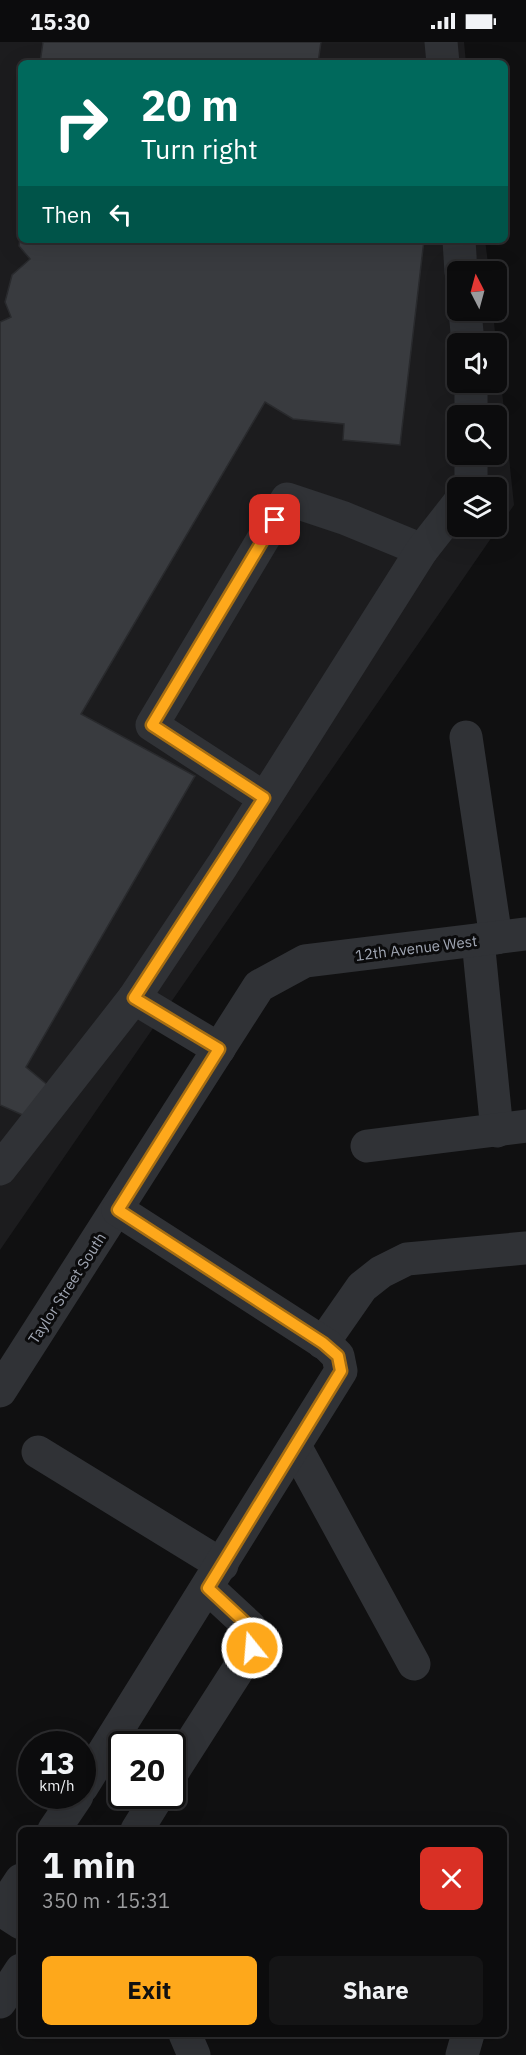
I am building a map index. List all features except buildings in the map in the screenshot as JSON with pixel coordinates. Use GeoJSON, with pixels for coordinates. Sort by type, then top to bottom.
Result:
{"type":"FeatureCollection","features":[{"type":"Feature","properties":{"kind":"street"},"geometry":{"type":"LineString","coordinates":[[441,42],[443,60]]}},
{"type":"Feature","properties":{"kind":"street"},"geometry":{"type":"LineString","coordinates":[[459,243],[460,261]]}},
{"type":"Feature","properties":{"kind":"street"},"geometry":{"type":"LineString","coordinates":[[264,798],[152,725],[287,499],[344,518],[422,550]]}},
{"type":"Feature","properties":{"kind":"street"},"geometry":{"type":"LineString","coordinates":[[0,1169],[134,998],[422,550],[447,518]]}},
{"type":"Feature","properties":{"kind":"street"},"geometry":{"type":"LineString","coordinates":[[367,1146],[512,1129],[500,937],[466,737]]}},
{"type":"Feature","properties":{"kind":"street","name":"12th Avenue West"},"geometry":{"type":"LineString","coordinates":[[305,961],[500,937]]}},
{"type":"Feature","properties":{"kind":"street","name":"Taylor Street South"},"geometry":{"type":"LineString","coordinates":[[0,1391],[118,1210],[259,986],[305,961]]}},
{"type":"Feature","properties":{"kind":"street"},"geometry":{"type":"LineString","coordinates":[[134,998],[219,1049]]}},
{"type":"Feature","properties":{"kind":"street"},"geometry":{"type":"LineString","coordinates":[[96,1765],[341,1371],[338,1356],[323,1343],[118,1210]]}},
{"type":"Feature","properties":{"kind":"street"},"geometry":{"type":"LineString","coordinates":[[323,1343],[362,1287],[381,1272],[407,1259],[526,1248]]}},
{"type":"Feature","properties":{"kind":"street"},"geometry":{"type":"LineString","coordinates":[[295,1446],[414,1664]]}},
{"type":"Feature","properties":{"kind":"street"},"geometry":{"type":"LineString","coordinates":[[38,1452],[215,1576],[250,1627],[252,1648],[186,1751]]}},
{"type":"Feature","properties":{"kind":"street"},"geometry":{"type":"LineString","coordinates":[[56,1827],[68,1809]]}},
{"type":"Feature","properties":{"kind":"street"},"geometry":{"type":"LineString","coordinates":[[138,1827],[150,1809]]}},
{"type":"Feature","properties":{"kind":"street"},"geometry":{"type":"LineString","coordinates":[[7,1914],[18,1887]]}},
{"type":"Feature","properties":{"kind":"street"},"geometry":{"type":"LineString","coordinates":[[0,2002],[18,1975]]}},
{"type":"Feature","properties":{"kind":"street"},"geometry":{"type":"LineString","coordinates":[[186,2037],[194,2055]]}},
{"type":"Feature","properties":{"kind":"street"},"geometry":{"type":"LineString","coordinates":[[462,2055],[467,2037]]}},
{"type":"Feature","properties":{"kind":"shaded area"},"geometry":{"type":"Polygon","coordinates":[[[0,42],[464,42],[466,60],[18,60],[18,243],[485,243],[488,261],[447,261],[447,321],[494,321],[495,333],[447,333],[447,393],[502,393],[503,405],[447,405],[447,465],[507,465],[507,439],[514,505],[507,515],[507,477],[447,477],[447,537],[492,537],[0,1250],[0,42]]]}},
{"type":"Feature","properties":{"kind":"route"},"geometry":{"type":"LineString","coordinates":[[252,1648],[250,1627],[208,1588],[341,1371],[338,1356],[327,1345],[118,1210],[219,1049],[134,998],[222,866],[264,798],[152,725],[275,520]]}}]}
